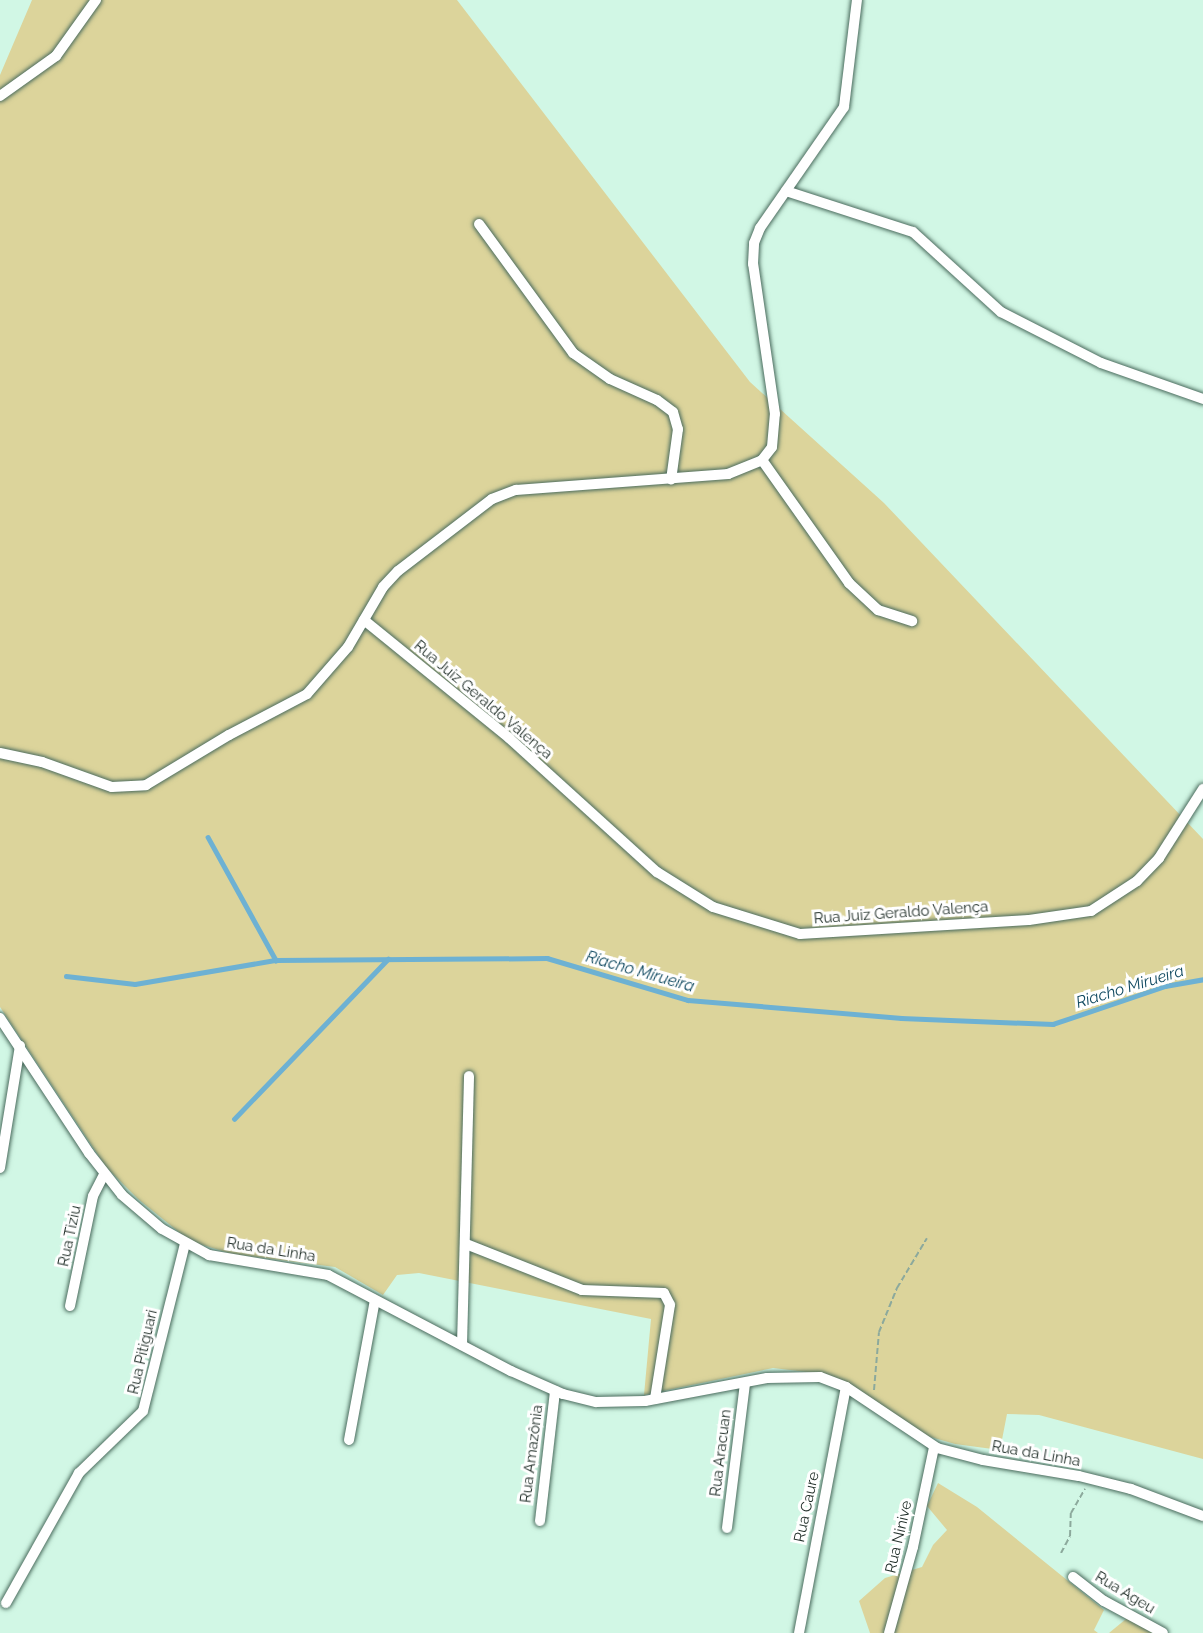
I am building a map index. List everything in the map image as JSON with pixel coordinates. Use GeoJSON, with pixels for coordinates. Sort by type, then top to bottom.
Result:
{"type":"FeatureCollection","features":[{"type":"Feature","properties":{"kind":"street"},"geometry":{"type":"LineString","coordinates":[[0,96],[56,56],[96,0]]}},
{"type":"Feature","properties":{"kind":"street"},"geometry":{"type":"LineString","coordinates":[[0,753],[42,762],[112,787],[146,785],[230,735],[307,694],[326,676],[383,587],[398,571],[492,499],[516,490],[670,480],[743,470],[762,460],[774,440],[775,414],[753,264],[754,243],[786,191],[844,107],[857,0]]}},
{"type":"Feature","properties":{"kind":"street"},"geometry":{"type":"LineString","coordinates":[[786,191],[914,232],[1001,312],[1101,363],[1203,399]]}},
{"type":"Feature","properties":{"kind":"street"},"geometry":{"type":"LineString","coordinates":[[479,224],[573,353],[610,380],[657,400],[674,412],[678,429],[670,480]]}},
{"type":"Feature","properties":{"kind":"street"},"geometry":{"type":"LineString","coordinates":[[762,460],[849,583],[878,610],[912,621]]}},
{"type":"Feature","properties":{"kind":"street","name":"Rua Juiz Geraldo Valença"},"geometry":{"type":"LineString","coordinates":[[364,620],[509,738],[657,872],[713,907],[800,934],[1029,920],[1091,910],[1137,881],[1159,858],[1203,789]]}},
{"type":"Feature","properties":{"kind":"street","name":"Rua da Linha"},"geometry":{"type":"LineString","coordinates":[[0,1018],[104,1174],[122,1195],[186,1244],[238,1261],[311,1269],[555,1391],[596,1402],[655,1399],[745,1383],[800,1376],[820,1377],[846,1387],[934,1447],[983,1460],[1090,1479],[1203,1516]]}},
{"type":"Feature","properties":{"kind":"street"},"geometry":{"type":"LineString","coordinates":[[0,1168],[20,1046]]}},
{"type":"Feature","properties":{"kind":"street"},"geometry":{"type":"LineString","coordinates":[[462,1345],[469,1076]]}},
{"type":"Feature","properties":{"kind":"street","name":"Rua Tiziu"},"geometry":{"type":"LineString","coordinates":[[70,1306],[93,1196],[104,1174]]}},
{"type":"Feature","properties":{"kind":"street","name":"Rua Pitiguari"},"geometry":{"type":"LineString","coordinates":[[6,1603],[79,1473],[143,1411],[186,1244]]}},
{"type":"Feature","properties":{"kind":"street"},"geometry":{"type":"LineString","coordinates":[[466,1244],[582,1290],[664,1293],[670,1305],[655,1399]]}},
{"type":"Feature","properties":{"kind":"street"},"geometry":{"type":"LineString","coordinates":[[349,1440],[375,1300]]}},
{"type":"Feature","properties":{"kind":"street","name":"Rua Aracuan"},"geometry":{"type":"LineString","coordinates":[[727,1528],[745,1383]]}},
{"type":"Feature","properties":{"kind":"street","name":"Rua Caure"},"geometry":{"type":"LineString","coordinates":[[799,1633],[846,1387]]}},
{"type":"Feature","properties":{"kind":"street","name":"Rua Amazônia"},"geometry":{"type":"LineString","coordinates":[[540,1521],[555,1391]]}},
{"type":"Feature","properties":{"kind":"street","name":"Rua Ninive"},"geometry":{"type":"LineString","coordinates":[[889,1633],[913,1547],[934,1447]]}},
{"type":"Feature","properties":{"kind":"street","name":"Rua Ageu"},"geometry":{"type":"LineString","coordinates":[[1073,1577],[1104,1601],[1163,1633]]}},
{"type":"Feature","properties":{"kind":"path"},"geometry":{"type":"LineString","coordinates":[[872,1405],[879,1332],[897,1288],[927,1238]]}},
{"type":"Feature","properties":{"kind":"path"},"geometry":{"type":"LineString","coordinates":[[1061,1553],[1070,1536],[1071,1513],[1090,1479]]}},
{"type":"Feature","properties":{"kind":"shaded area"},"geometry":{"type":"Polygon","coordinates":[[[32,0],[457,0],[750,382],[884,503],[1203,839],[1203,1459],[1039,1415],[1007,1414],[1000,1450],[955,1444],[920,1434],[824,1374],[773,1368],[644,1395],[651,1319],[419,1273],[397,1275],[383,1295],[335,1267],[232,1254],[190,1241],[138,1199],[106,1167],[0,1007],[0,75],[32,0]]]}},
{"type":"Feature","properties":{"kind":"shaded area"},"geometry":{"type":"Polygon","coordinates":[[[938,1483],[977,1507],[1104,1610],[1094,1630],[1098,1633],[870,1633],[859,1601],[885,1578],[922,1567],[933,1545],[947,1530],[927,1506],[938,1483]]]}},
{"type":"Feature","properties":{"kind":"shaded area"},"geometry":{"type":"Polygon","coordinates":[[[1132,1614],[1156,1633],[1109,1633],[1132,1614]]]}},
{"type":"Feature","properties":{"kind":"waterway"},"geometry":{"type":"LineString","coordinates":[[208,837],[276,960]]}},
{"type":"Feature","properties":{"kind":"waterway","name":"Riacho Mirueira"},"geometry":{"type":"LineString","coordinates":[[66,976],[135,984],[276,960],[547,958],[688,1000],[901,1018],[1053,1024],[1165,986],[1203,979]]}},
{"type":"Feature","properties":{"kind":"waterway"},"geometry":{"type":"LineString","coordinates":[[234,1119],[388,959]]}}]}
